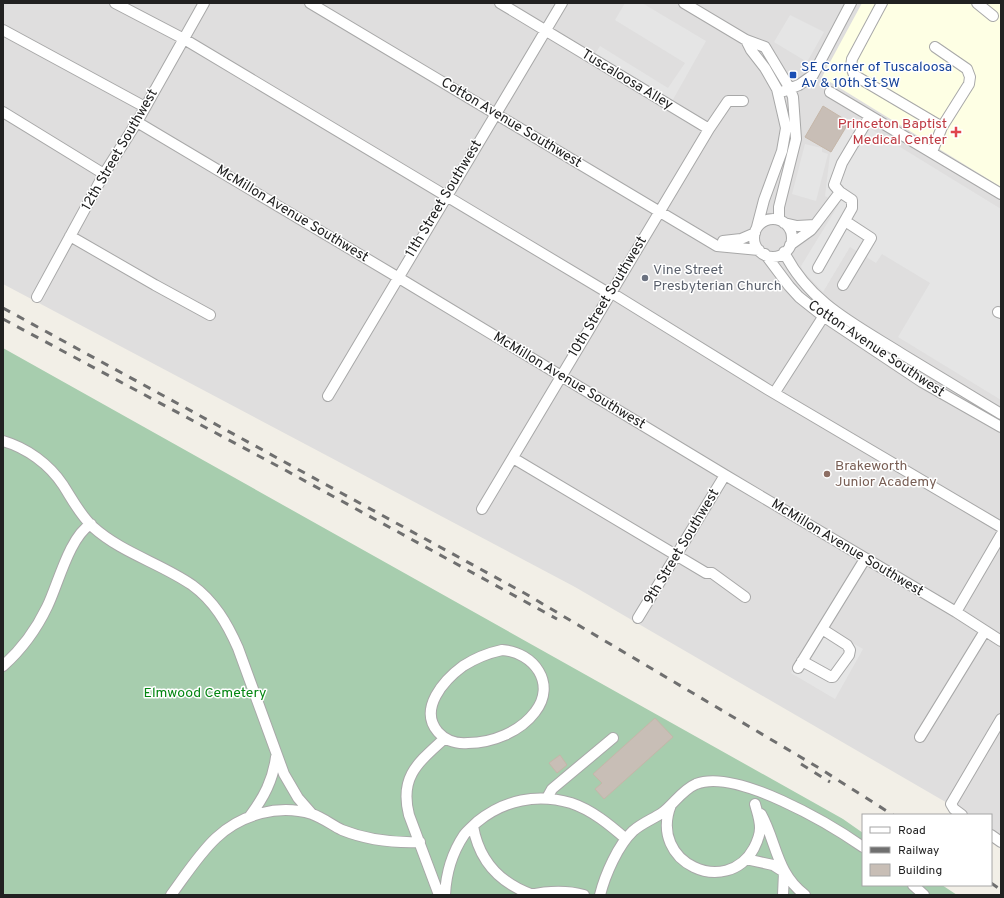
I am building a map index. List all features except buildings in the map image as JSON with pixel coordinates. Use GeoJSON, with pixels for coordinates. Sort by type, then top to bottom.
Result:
{"type":"FeatureCollection","features":[{"type":"Feature","properties":{"kind":"street"},"geometry":{"type":"LineString","coordinates":[[115,3],[184,39],[605,291],[615,295],[767,389],[775,392],[1001,527]]}},
{"type":"Feature","properties":{"kind":"street","name":"12th Street Southwest"},"geometry":{"type":"LineString","coordinates":[[37,297],[104,174],[137,122],[204,3]]}},
{"type":"Feature","properties":{"kind":"street","name":"Cotton Avenue Southwest"},"geometry":{"type":"LineString","coordinates":[[310,3],[659,212],[713,242],[717,246],[762,252],[788,286],[823,316],[922,382],[1001,427]]}},
{"type":"Feature","properties":{"kind":"street","name":"Tuscaloosa Alley"},"geometry":{"type":"LineString","coordinates":[[500,3],[709,129]]}},
{"type":"Feature","properties":{"kind":"street","name":"11th Street Southwest"},"geometry":{"type":"LineString","coordinates":[[328,396],[446,195],[562,3]]}},
{"type":"Feature","properties":{"kind":"street"},"geometry":{"type":"LineString","coordinates":[[684,3],[746,40],[765,47],[790,89],[793,97],[796,139],[779,207],[782,221],[791,233],[792,239],[787,248]]}},
{"type":"Feature","properties":{"kind":"street"},"geometry":{"type":"LineString","coordinates":[[778,92],[799,85],[812,75],[850,3]]}},
{"type":"Feature","properties":{"kind":"street"},"geometry":{"type":"LineString","coordinates":[[882,3],[852,59],[851,66],[854,75],[942,127]]}},
{"type":"Feature","properties":{"kind":"street"},"geometry":{"type":"LineString","coordinates":[[976,3],[993,16]]}},
{"type":"Feature","properties":{"kind":"street"},"geometry":{"type":"LineString","coordinates":[[3,30],[145,107]]}},
{"type":"Feature","properties":{"kind":"street"},"geometry":{"type":"LineString","coordinates":[[746,40],[777,89],[786,128],[782,151],[764,200],[756,230],[756,245],[762,252],[776,256],[811,230],[840,192]]}},
{"type":"Feature","properties":{"kind":"street"},"geometry":{"type":"LineString","coordinates":[[932,152],[942,127],[969,84],[970,77],[967,69],[935,47]]}},
{"type":"Feature","properties":{"kind":"street"},"geometry":{"type":"LineString","coordinates":[[830,92],[1000,192]]}},
{"type":"Feature","properties":{"kind":"street","name":"10th Street Southwest"},"geometry":{"type":"LineString","coordinates":[[482,509],[709,129],[728,101],[744,101]]}},
{"type":"Feature","properties":{"kind":"street"},"geometry":{"type":"LineString","coordinates":[[3,112],[104,174]]}},
{"type":"Feature","properties":{"kind":"street"},"geometry":{"type":"LineString","coordinates":[[818,268],[852,208],[852,200],[840,192],[834,185],[842,163],[870,116]]}},
{"type":"Feature","properties":{"kind":"street","name":"McMillon Avenue Southwest"},"geometry":{"type":"LineString","coordinates":[[137,122],[865,559],[956,612],[1001,641]]}},
{"type":"Feature","properties":{"kind":"street"},"geometry":{"type":"LineString","coordinates":[[713,242],[736,240],[756,230],[767,220],[782,221],[797,226],[814,225]]}},
{"type":"Feature","properties":{"kind":"street"},"geometry":{"type":"LineString","coordinates":[[843,286],[871,238],[844,221]]}},
{"type":"Feature","properties":{"kind":"street"},"geometry":{"type":"LineString","coordinates":[[70,236],[155,285],[210,314]]}},
{"type":"Feature","properties":{"kind":"street","name":"Cotton Avenue Southwest"},"geometry":{"type":"LineString","coordinates":[[787,248],[790,264],[803,282],[829,307],[1001,414]]}},
{"type":"Feature","properties":{"kind":"street"},"geometry":{"type":"LineString","coordinates":[[775,392],[829,307]]}},
{"type":"Feature","properties":{"kind":"street"},"geometry":{"type":"LineString","coordinates":[[3,441],[25,450],[37,458],[50,470],[62,483],[82,514],[103,535],[116,544],[179,577],[193,586],[214,606],[227,624],[235,642],[284,774],[290,786],[312,814]]}},
{"type":"Feature","properties":{"kind":"street"},"geometry":{"type":"LineString","coordinates":[[513,458],[677,554],[706,573],[712,574],[745,597]]}},
{"type":"Feature","properties":{"kind":"street","name":"9th Street Southwest"},"geometry":{"type":"LineString","coordinates":[[638,618],[725,475]]}},
{"type":"Feature","properties":{"kind":"street"},"geometry":{"type":"LineString","coordinates":[[3,666],[19,650],[35,630],[48,605],[72,548],[80,533],[91,524]]}},
{"type":"Feature","properties":{"kind":"street"},"geometry":{"type":"LineString","coordinates":[[956,612],[1001,535]]}},
{"type":"Feature","properties":{"kind":"street"},"geometry":{"type":"LineString","coordinates":[[822,629],[847,645],[850,650],[849,655],[833,677],[800,665],[822,629],[865,559]]}},
{"type":"Feature","properties":{"kind":"street"},"geometry":{"type":"LineString","coordinates":[[920,737],[985,631]]}},
{"type":"Feature","properties":{"kind":"street"},"geometry":{"type":"LineString","coordinates":[[502,650],[523,655],[534,664],[542,677],[543,691],[540,705],[531,718],[509,733],[485,741],[461,744],[445,738],[436,730],[433,724],[431,718],[432,704],[440,689],[455,672],[480,657],[502,650]]}},
{"type":"Feature","properties":{"kind":"street"},"geometry":{"type":"LineString","coordinates":[[961,814],[954,809],[951,804],[1001,719]]}},
{"type":"Feature","properties":{"kind":"street"},"geometry":{"type":"LineString","coordinates":[[439,895],[406,803],[408,784],[414,767],[445,738]]}},
{"type":"Feature","properties":{"kind":"street"},"geometry":{"type":"LineString","coordinates":[[547,798],[552,789],[613,738]]}},
{"type":"Feature","properties":{"kind":"street"},"geometry":{"type":"LineString","coordinates":[[250,816],[260,804],[270,785],[274,772],[276,755]]}},
{"type":"Feature","properties":{"kind":"street"},"geometry":{"type":"LineString","coordinates":[[600,895],[613,861],[626,839],[639,826],[659,815],[685,790],[703,782],[716,781],[752,789],[784,801],[846,835],[862,846]]}},
{"type":"Feature","properties":{"kind":"street"},"geometry":{"type":"LineString","coordinates":[[671,805],[668,818],[667,836],[674,849],[684,862],[696,869],[716,872],[735,867],[746,859],[750,855],[758,837],[759,819],[752,789]]}},
{"type":"Feature","properties":{"kind":"street"},"geometry":{"type":"LineString","coordinates":[[445,895],[448,872],[455,850],[465,834],[490,812],[506,805],[524,800],[547,798],[572,803],[602,820],[626,839]]}},
{"type":"Feature","properties":{"kind":"street"},"geometry":{"type":"LineString","coordinates":[[755,804],[768,828],[779,862],[784,872],[795,886],[805,895]]}},
{"type":"Feature","properties":{"kind":"street"},"geometry":{"type":"LineString","coordinates":[[171,895],[216,838],[229,828],[250,816],[266,811],[279,810],[312,814],[342,829],[359,835],[389,842],[420,842]]}},
{"type":"Feature","properties":{"kind":"street"},"geometry":{"type":"LineString","coordinates":[[473,826],[480,853],[510,890],[531,895],[558,891],[584,895]]}},
{"type":"Feature","properties":{"kind":"street"},"geometry":{"type":"LineString","coordinates":[[992,836],[1001,842]]}},
{"type":"Feature","properties":{"kind":"street"},"geometry":{"type":"LineString","coordinates":[[746,859],[773,865],[784,872]]}},
{"type":"Feature","properties":{"kind":"street"},"geometry":{"type":"LineString","coordinates":[[783,895],[784,872]]}},
{"type":"Feature","properties":{"kind":"street"},"geometry":{"type":"LineString","coordinates":[[914,886],[924,895]]}},
{"type":"Feature","properties":{"kind":"shaded area"},"geometry":{"type":"Polygon","coordinates":[[[3,3],[1001,3],[1001,837],[992,831],[992,814],[966,814],[575,587],[3,284],[3,3]]]}},
{"type":"Feature","properties":{"kind":"shaded area"},"geometry":{"type":"Polygon","coordinates":[[[625,3],[642,3],[706,41],[671,103],[593,57],[600,46],[668,88],[685,63],[615,20],[625,3]]]}},
{"type":"Feature","properties":{"kind":"shaded area","name":"Princeton Baptist Medical Center"},"geometry":{"type":"Polygon","coordinates":[[[862,3],[1001,3],[1001,187],[822,77],[862,3]]]}},
{"type":"Feature","properties":{"kind":"shaded area"},"geometry":{"type":"Polygon","coordinates":[[[790,15],[824,32],[807,62],[774,42],[790,15]]]}},
{"type":"Feature","properties":{"kind":"shaded area"},"geometry":{"type":"Polygon","coordinates":[[[853,118],[1001,209],[1001,400],[898,337],[930,283],[882,254],[876,263],[850,247],[823,292],[803,271],[801,266],[839,204],[825,196],[830,154],[853,118]]]}},
{"type":"Feature","properties":{"kind":"shaded area"},"geometry":{"type":"Polygon","coordinates":[[[805,144],[822,148],[822,152],[828,154],[816,201],[792,194],[805,144]]]}},
{"type":"Feature","properties":{"kind":"shaded area"},"geometry":{"type":"Polygon","coordinates":[[[820,625],[863,649],[835,699],[791,673],[820,625]]]}},
{"type":"Feature","properties":{"kind":"green space","name":"Elmwood Cemetery"},"geometry":{"type":"Polygon","coordinates":[[[3,348],[843,819],[862,832],[862,886],[944,886],[957,895],[3,895],[3,348]]]}},
{"type":"Feature","properties":{"kind":"railway"},"geometry":{"type":"LineString","coordinates":[[3,308],[526,594],[819,768],[891,814]]}},
{"type":"Feature","properties":{"kind":"railway"},"geometry":{"type":"LineString","coordinates":[[3,319],[285,470],[557,619]]}},
{"type":"Feature","properties":{"kind":"railway"},"geometry":{"type":"LineString","coordinates":[[801,764],[830,782]]}},
{"type":"Feature","properties":{"kind":"railway"},"geometry":{"type":"LineString","coordinates":[[992,884],[1001,890]]}},
{"type":"Feature","properties":{"kind":"place","name":"SE Corner of Tuscaloosa Av & 10th St SW"},"geometry":{"type":"Point","coordinates":[793,75]}},
{"type":"Feature","properties":{"kind":"place","name":"Princeton Baptist Medical Center"},"geometry":{"type":"Point","coordinates":[956,132]}},
{"type":"Feature","properties":{"kind":"place","name":"Vine Street Presbyterian Church"},"geometry":{"type":"Point","coordinates":[645,278]}},
{"type":"Feature","properties":{"kind":"place","name":"Brakeworth Junior Academy"},"geometry":{"type":"Point","coordinates":[827,474]}}]}
